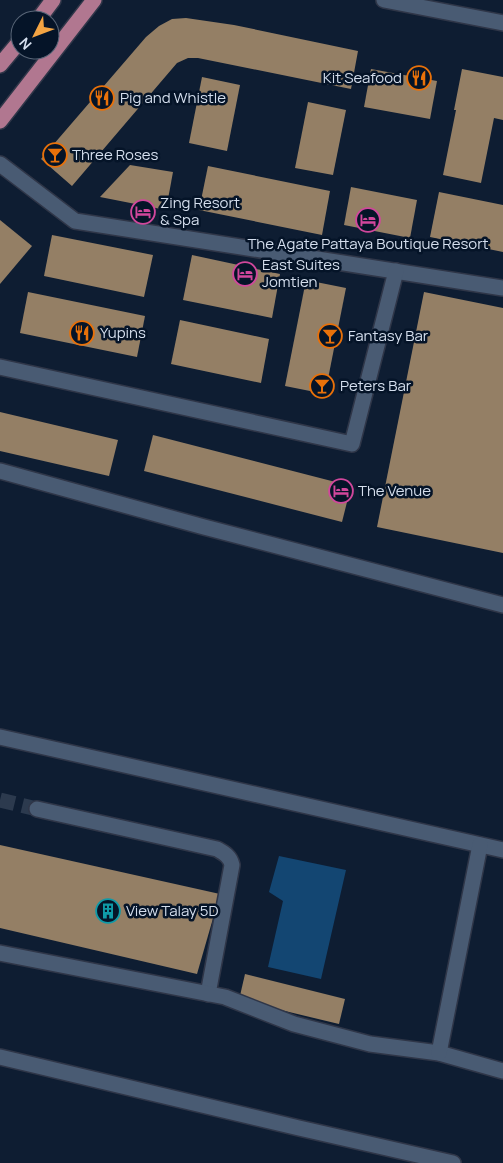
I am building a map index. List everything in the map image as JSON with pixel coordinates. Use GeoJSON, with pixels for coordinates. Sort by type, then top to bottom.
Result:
{"type":"FeatureCollection","features":[{"type":"Feature","properties":{"kind":"main road"},"geometry":{"type":"LineString","coordinates":[[41,10],[53,0]]}},
{"type":"Feature","properties":{"kind":"main road"},"geometry":{"type":"LineString","coordinates":[[0,121],[94,0]]}},
{"type":"Feature","properties":{"kind":"main road"},"geometry":{"type":"LineString","coordinates":[[0,65],[10,53]]}},
{"type":"Feature","properties":{"kind":"street"},"geometry":{"type":"LineString","coordinates":[[384,0],[503,23]]}},
{"type":"Feature","properties":{"kind":"street"},"geometry":{"type":"LineString","coordinates":[[0,164],[75,222],[503,288]]}},
{"type":"Feature","properties":{"kind":"street"},"geometry":{"type":"LineString","coordinates":[[0,367],[352,444],[396,271]]}},
{"type":"Feature","properties":{"kind":"street"},"geometry":{"type":"LineString","coordinates":[[0,471],[503,606]]}},
{"type":"Feature","properties":{"kind":"street"},"geometry":{"type":"LineString","coordinates":[[0,737],[503,850]]}},
{"type":"Feature","properties":{"kind":"street"},"geometry":{"type":"LineString","coordinates":[[37,809],[217,849],[227,855],[232,865],[208,994]]}},
{"type":"Feature","properties":{"kind":"street"},"geometry":{"type":"LineString","coordinates":[[439,1053],[480,845]]}},
{"type":"Feature","properties":{"kind":"street"},"geometry":{"type":"LineString","coordinates":[[0,953],[225,997],[294,1024],[370,1044],[439,1053],[503,1069]]}},
{"type":"Feature","properties":{"kind":"street"},"geometry":{"type":"LineString","coordinates":[[0,1057],[453,1163]]}},
{"type":"Feature","properties":{"kind":"water"},"geometry":{"type":"Polygon","coordinates":[[[279,856],[346,870],[321,979],[268,967],[283,901],[269,892],[279,856]]]}},
{"type":"Feature","properties":{"kind":"building"},"geometry":{"type":"Polygon","coordinates":[[[186,18],[234,25],[358,51],[351,89],[198,58],[188,58],[177,63],[72,186],[41,159],[146,37],[159,26],[172,19],[186,18]]]}},
{"type":"Feature","properties":{"kind":"building"},"geometry":{"type":"Polygon","coordinates":[[[371,69],[437,81],[430,119],[364,107],[371,69]]]}},
{"type":"Feature","properties":{"kind":"building"},"geometry":{"type":"Polygon","coordinates":[[[462,69],[503,77],[503,120],[494,118],[481,183],[443,175],[462,69]]]}},
{"type":"Feature","properties":{"kind":"building"},"geometry":{"type":"Polygon","coordinates":[[[202,77],[240,85],[227,151],[189,143],[202,77]]]}},
{"type":"Feature","properties":{"kind":"building"},"geometry":{"type":"Polygon","coordinates":[[[308,102],[346,110],[333,175],[295,168],[308,102]]]}},
{"type":"Feature","properties":{"kind":"building"},"geometry":{"type":"Polygon","coordinates":[[[130,165],[173,172],[166,210],[100,197],[130,165]]]}},
{"type":"Feature","properties":{"kind":"building"},"geometry":{"type":"Polygon","coordinates":[[[208,166],[330,191],[322,235],[199,210],[208,166]]]}},
{"type":"Feature","properties":{"kind":"building"},"geometry":{"type":"Polygon","coordinates":[[[351,187],[417,200],[410,238],[344,225],[351,187]]]}},
{"type":"Feature","properties":{"kind":"building"},"geometry":{"type":"Polygon","coordinates":[[[439,192],[503,205],[503,252],[430,237],[439,192]]]}},
{"type":"Feature","properties":{"kind":"building"},"geometry":{"type":"Polygon","coordinates":[[[0,220],[32,246],[0,284],[0,220]]]}},
{"type":"Feature","properties":{"kind":"building"},"geometry":{"type":"Polygon","coordinates":[[[52,235],[153,255],[144,297],[44,276],[52,235]]]}},
{"type":"Feature","properties":{"kind":"building"},"geometry":{"type":"Polygon","coordinates":[[[192,255],[280,274],[272,318],[183,300],[192,255]]]}},
{"type":"Feature","properties":{"kind":"building"},"geometry":{"type":"Polygon","coordinates":[[[306,280],[346,288],[325,394],[285,386],[306,280]]]}},
{"type":"Feature","properties":{"kind":"building"},"geometry":{"type":"Polygon","coordinates":[[[28,292],[145,316],[137,357],[20,333],[28,292]]]}},
{"type":"Feature","properties":{"kind":"building"},"geometry":{"type":"Polygon","coordinates":[[[424,292],[503,308],[503,553],[377,527],[424,292]]]}},
{"type":"Feature","properties":{"kind":"building"},"geometry":{"type":"Polygon","coordinates":[[[180,320],[269,339],[261,383],[171,364],[180,320]]]}},
{"type":"Feature","properties":{"kind":"building"},"geometry":{"type":"Polygon","coordinates":[[[0,412],[118,440],[109,476],[0,451],[0,412]]]}},
{"type":"Feature","properties":{"kind":"building"},"geometry":{"type":"Polygon","coordinates":[[[153,435],[351,486],[342,522],[144,471],[153,435]]]}},
{"type":"Feature","properties":{"kind":"building","name":"View Talay 5D"},"geometry":{"type":"Polygon","coordinates":[[[0,845],[220,894],[197,974],[0,928],[0,845]]]}},
{"type":"Feature","properties":{"kind":"building"},"geometry":{"type":"Polygon","coordinates":[[[245,974],[345,999],[339,1024],[239,1000],[245,974]]]}},
{"type":"Feature","properties":{"kind":"tunnel"},"geometry":{"type":"LineString","coordinates":[[0,800],[37,809]]}},
{"type":"Feature","properties":{"kind":"place","name":"Kit Seafood"},"geometry":{"type":"Point","coordinates":[419,78]}},
{"type":"Feature","properties":{"kind":"place","name":"Pig and Whistle"},"geometry":{"type":"Point","coordinates":[102,98]}},
{"type":"Feature","properties":{"kind":"place","name":"Three Roses"},"geometry":{"type":"Point","coordinates":[55,155]}},
{"type":"Feature","properties":{"kind":"place","name":"Zing Resort & Spa"},"geometry":{"type":"Point","coordinates":[143,212]}},
{"type":"Feature","properties":{"kind":"place","name":"The Agate Pattaya Boutique Resort"},"geometry":{"type":"Point","coordinates":[368,220]}},
{"type":"Feature","properties":{"kind":"place","name":"East Suites Jomtien"},"geometry":{"type":"Point","coordinates":[245,274]}},
{"type":"Feature","properties":{"kind":"place","name":"Yupins"},"geometry":{"type":"Point","coordinates":[82,333]}},
{"type":"Feature","properties":{"kind":"place","name":"Fantasy Bar"},"geometry":{"type":"Point","coordinates":[330,336]}},
{"type":"Feature","properties":{"kind":"place","name":"Peters Bar"},"geometry":{"type":"Point","coordinates":[322,386]}},
{"type":"Feature","properties":{"kind":"place","name":"The Venue"},"geometry":{"type":"Point","coordinates":[341,491]}},
{"type":"Feature","properties":{"kind":"place","name":"View Talay 5D"},"geometry":{"type":"Point","coordinates":[108,911]}}]}
